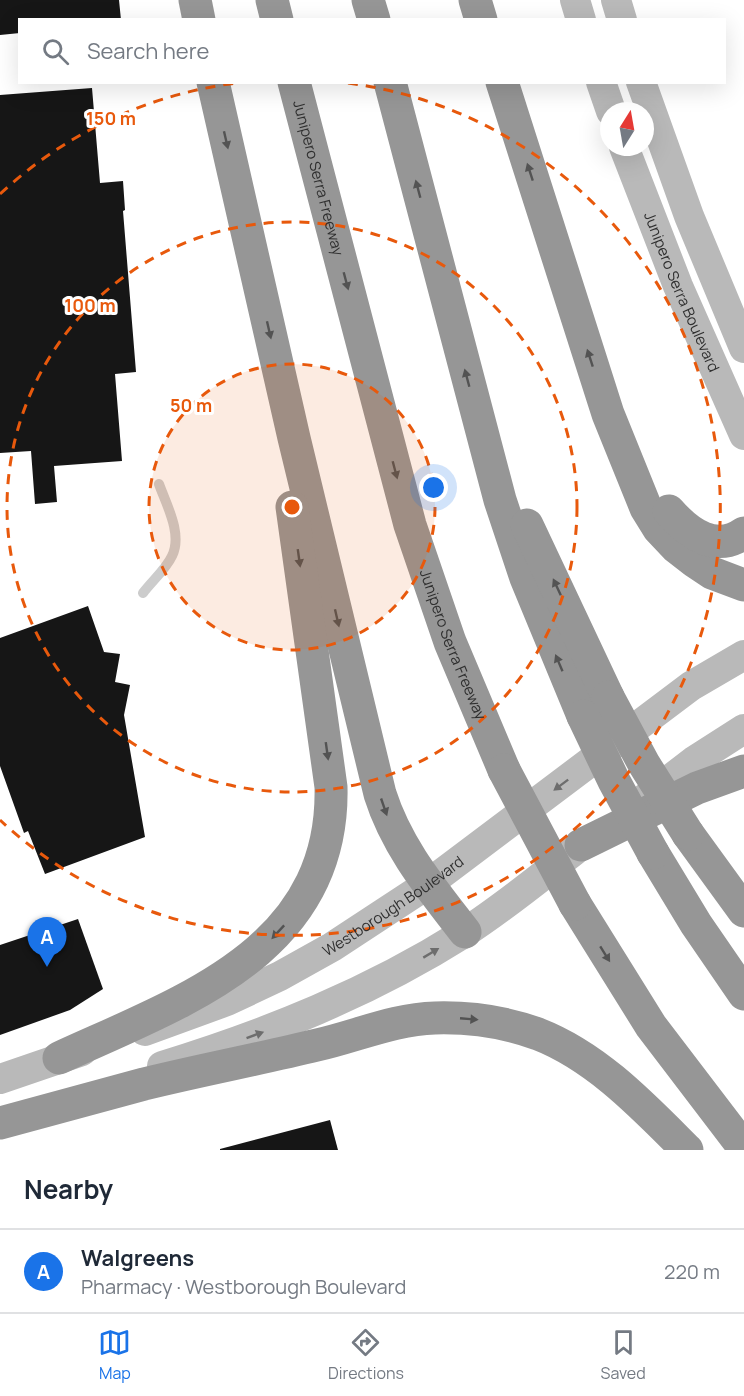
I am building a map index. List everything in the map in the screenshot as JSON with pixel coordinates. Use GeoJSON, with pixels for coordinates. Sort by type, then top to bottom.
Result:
{"type":"FeatureCollection","features":[{"type":"Feature","properties":{"kind":"highway"},"geometry":{"type":"LineString","coordinates":[[195,0],[199,18]]}},
{"type":"Feature","properties":{"kind":"highway"},"geometry":{"type":"LineString","coordinates":[[272,0],[277,18]]}},
{"type":"Feature","properties":{"kind":"highway"},"geometry":{"type":"LineString","coordinates":[[368,0],[373,18]]}},
{"type":"Feature","properties":{"kind":"highway"},"geometry":{"type":"LineString","coordinates":[[475,0],[480,18]]}},
{"type":"Feature","properties":{"kind":"highway"},"geometry":{"type":"LineString","coordinates":[[213,84],[294,438],[378,786],[392,828],[407,854],[465,933]]}},
{"type":"Feature","properties":{"kind":"highway","name":"Junipero Serra Freeway"},"geometry":{"type":"LineString","coordinates":[[295,84],[410,525],[450,642],[504,770],[575,904],[651,1026],[744,1148]]}},
{"type":"Feature","properties":{"kind":"highway"},"geometry":{"type":"LineString","coordinates":[[391,84],[478,420],[500,500],[526,578],[596,707],[644,764],[688,834],[744,911]]}},
{"type":"Feature","properties":{"kind":"highway"},"geometry":{"type":"LineString","coordinates":[[503,84],[608,414],[634,484],[659,529],[676,547],[712,573],[744,585]]}},
{"type":"Feature","properties":{"kind":"highway"},"geometry":{"type":"LineString","coordinates":[[608,414],[631,462],[673,517],[691,533],[706,540],[721,542],[744,533]]}},
{"type":"Feature","properties":{"kind":"highway"},"geometry":{"type":"LineString","coordinates":[[59,1058],[186,999],[238,968],[287,922],[305,897],[318,870],[328,830],[331,787],[286,466],[294,438]]}},
{"type":"Feature","properties":{"kind":"highway"},"geometry":{"type":"LineString","coordinates":[[596,707],[614,781],[696,924],[744,994]]}},
{"type":"Feature","properties":{"kind":"highway"},"geometry":{"type":"LineString","coordinates":[[581,845],[697,788],[744,771]]}},
{"type":"Feature","properties":{"kind":"highway"},"geometry":{"type":"LineString","coordinates":[[0,1122],[145,1084],[319,1045],[393,1023],[434,1017],[477,1019],[517,1028],[537,1034],[576,1053],[626,1092],[687,1150]]}},
{"type":"Feature","properties":{"kind":"main road"},"geometry":{"type":"LineString","coordinates":[[575,0],[580,18]]}},
{"type":"Feature","properties":{"kind":"main road"},"geometry":{"type":"LineString","coordinates":[[616,0],[620,18]]}},
{"type":"Feature","properties":{"kind":"main road"},"geometry":{"type":"LineString","coordinates":[[602,84],[608,102]]}},
{"type":"Feature","properties":{"kind":"main road"},"geometry":{"type":"LineString","coordinates":[[642,84],[689,216],[744,348]]}},
{"type":"Feature","properties":{"kind":"main road","name":"Junipero Serra Boulevard"},"geometry":{"type":"LineString","coordinates":[[627,156],[678,286],[744,435]]}},
{"type":"Feature","properties":{"kind":"main road","name":"Westborough Boulevard"},"geometry":{"type":"LineString","coordinates":[[0,1079],[174,1022],[227,1001],[280,976],[332,947],[428,884],[691,686],[744,655]]}},
{"type":"Feature","properties":{"kind":"main road"},"geometry":{"type":"LineString","coordinates":[[0,1122],[224,1047],[355,994],[465,933],[694,761],[744,729]]}},
{"type":"Feature","properties":{"kind":"lane"},"geometry":{"type":"LineString","coordinates":[[143,593],[172,556],[176,541],[172,521],[159,484]]}},
{"type":"Feature","properties":{"kind":"building"},"geometry":{"type":"Polygon","coordinates":[[[0,0],[119,0],[121,18],[18,18],[18,33],[0,35],[0,0]]]}},
{"type":"Feature","properties":{"kind":"building"},"geometry":{"type":"Polygon","coordinates":[[[92,88],[100,183],[123,181],[125,210],[123,211],[136,372],[115,374],[122,461],[54,466],[57,502],[35,504],[31,451],[0,453],[0,95],[92,88]]]}},
{"type":"Feature","properties":{"kind":"building"},"geometry":{"type":"Polygon","coordinates":[[[88,606],[104,652],[120,654],[115,682],[130,685],[124,715],[145,837],[45,874],[28,831],[24,833],[0,766],[0,638],[88,606]]]}},
{"type":"Feature","properties":{"kind":"building"},"geometry":{"type":"Polygon","coordinates":[[[78,919],[103,989],[70,1010],[0,1035],[0,945],[78,919]]]}},
{"type":"Feature","properties":{"kind":"building"},"geometry":{"type":"Polygon","coordinates":[[[330,1120],[338,1150],[220,1150],[220,1149],[330,1120]]]}},
{"type":"Feature","properties":{"kind":"place","name":"Walgreens"},"geometry":{"type":"Point","coordinates":[47,967]}}]}
